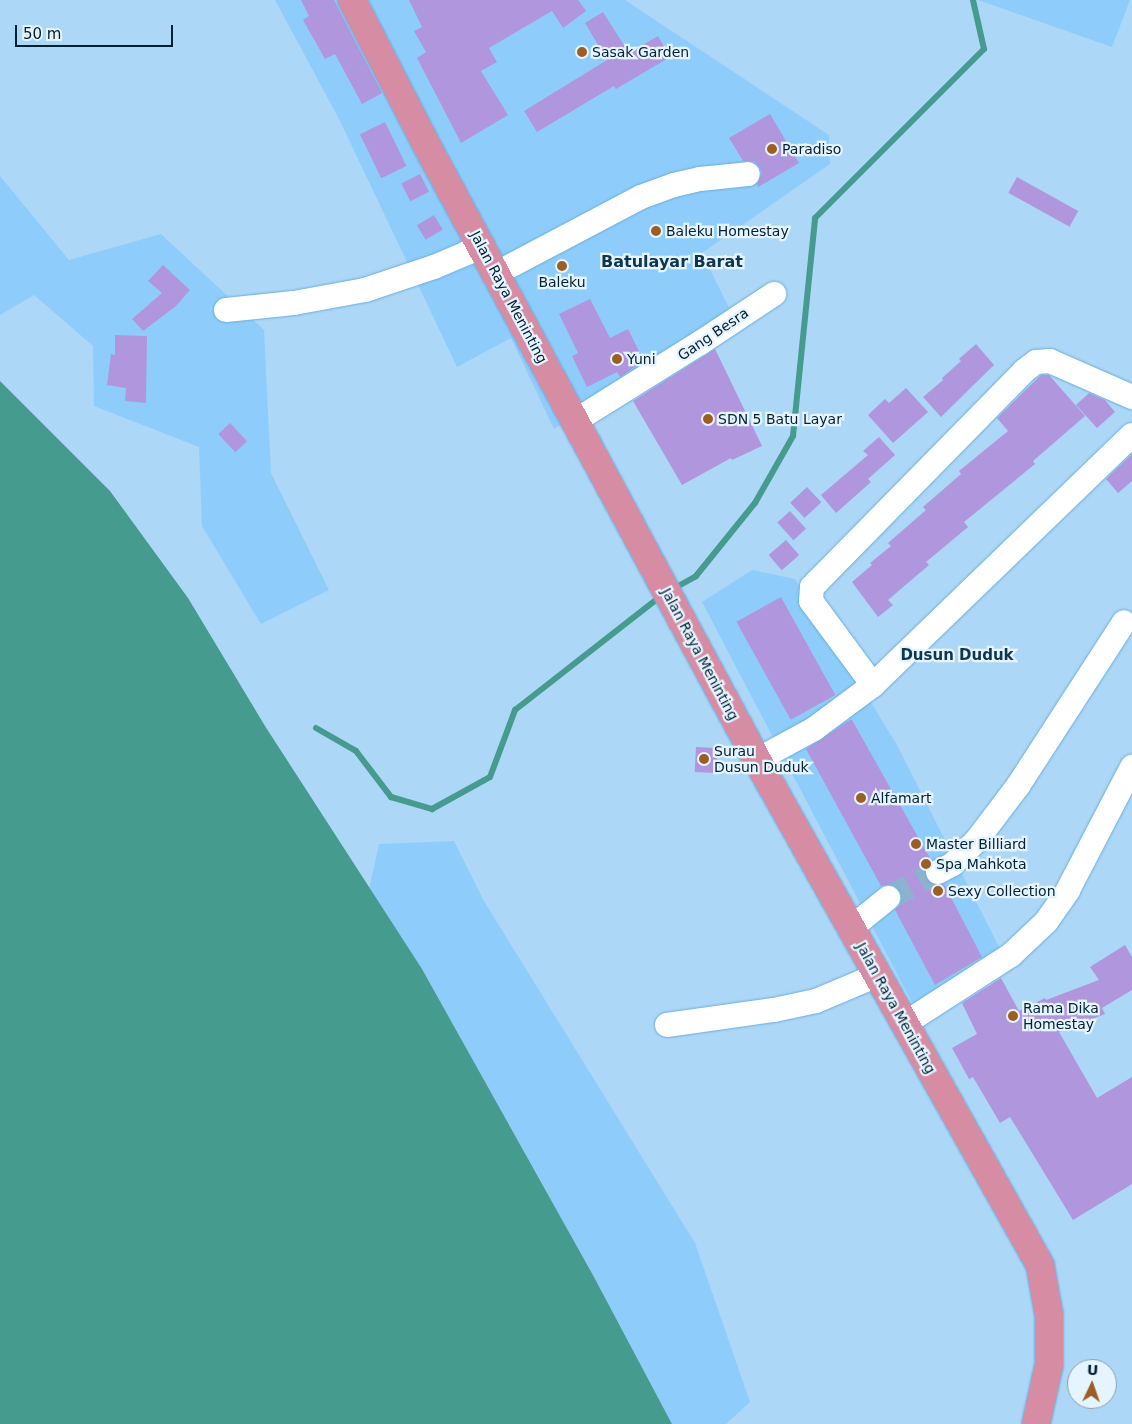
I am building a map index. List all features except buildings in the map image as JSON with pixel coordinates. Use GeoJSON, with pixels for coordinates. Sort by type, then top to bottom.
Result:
{"type":"FeatureCollection","features":[{"type":"Feature","properties":{"kind":"highway","name":"Jalan Raya Meninting"},"geometry":{"type":"LineString","coordinates":[[352,0],[426,146],[480,242],[757,760],[1040,1265],[1049,1315],[1049,1366],[1036,1424]]}},
{"type":"Feature","properties":{"kind":"street"},"geometry":{"type":"LineString","coordinates":[[496,274],[642,197],[674,185],[700,179],[748,174]]}},
{"type":"Feature","properties":{"kind":"street"},"geometry":{"type":"LineString","coordinates":[[226,310],[294,303],[365,290],[434,267],[467,253],[480,242]]}},
{"type":"Feature","properties":{"kind":"street","name":"Gang Besra"},"geometry":{"type":"LineString","coordinates":[[575,420],[700,343],[774,294]]}},
{"type":"Feature","properties":{"kind":"street"},"geometry":{"type":"LineString","coordinates":[[873,685],[810,601],[812,587],[1024,371],[1036,362],[1050,361],[1132,396]]}},
{"type":"Feature","properties":{"kind":"street"},"geometry":{"type":"LineString","coordinates":[[757,760],[814,729],[873,685],[1132,435]]}},
{"type":"Feature","properties":{"kind":"street"},"geometry":{"type":"LineString","coordinates":[[938,872],[953,864],[977,840],[1018,786],[1124,622]]}},
{"type":"Feature","properties":{"kind":"street"},"geometry":{"type":"LineString","coordinates":[[904,1024],[1011,955],[1046,922],[1068,890],[1132,767]]}},
{"type":"Feature","properties":{"kind":"street"},"geometry":{"type":"LineString","coordinates":[[851,928],[888,898]]}},
{"type":"Feature","properties":{"kind":"street"},"geometry":{"type":"LineString","coordinates":[[667,1025],[774,1010],[816,1001],[878,975]]}},
{"type":"Feature","properties":{"kind":"shaded area"},"geometry":{"type":"Polygon","coordinates":[[[275,0],[625,0],[829,135],[830,164],[702,253],[732,314],[554,429],[511,338],[457,367],[339,119],[275,0]]]}},
{"type":"Feature","properties":{"kind":"shaded area"},"geometry":{"type":"Polygon","coordinates":[[[978,0],[1130,0],[1112,47],[978,0]]]}},
{"type":"Feature","properties":{"kind":"shaded area"},"geometry":{"type":"Polygon","coordinates":[[[0,176],[69,260],[161,234],[264,330],[271,473],[329,590],[261,624],[202,526],[199,447],[94,406],[93,346],[34,295],[0,315],[0,176]]]}},
{"type":"Feature","properties":{"kind":"shaded area"},"geometry":{"type":"Polygon","coordinates":[[[0,381],[110,491],[188,598],[265,726],[422,969],[594,1277],[672,1424],[0,1424],[0,381]]]}},
{"type":"Feature","properties":{"kind":"shaded area"},"geometry":{"type":"Polygon","coordinates":[[[752,570],[795,579],[897,745],[1003,955],[914,1006],[702,602],[752,570]]]}},
{"type":"Feature","properties":{"kind":"shaded area"},"geometry":{"type":"Polygon","coordinates":[[[454,841],[484,901],[695,1243],[750,1402],[726,1424],[672,1424],[594,1277],[422,969],[369,889],[379,844],[454,841]]]}},
{"type":"Feature","properties":{"kind":"waterway"},"geometry":{"type":"LineString","coordinates":[[673,589],[696,576],[755,503],[793,436],[815,218],[984,49],[973,0]]}},
{"type":"Feature","properties":{"kind":"waterway"},"geometry":{"type":"LineString","coordinates":[[316,728],[356,751],[391,797],[432,809],[490,777],[515,710],[662,595]]}},
{"type":"Feature","properties":{"kind":"tunnel"},"geometry":{"type":"LineString","coordinates":[[888,898],[938,872]]}},
{"type":"Feature","properties":{"kind":"place","name":"Sasak Garden"},"geometry":{"type":"Point","coordinates":[582,52]}},
{"type":"Feature","properties":{"kind":"place","name":"Paradiso"},"geometry":{"type":"Point","coordinates":[772,149]}},
{"type":"Feature","properties":{"kind":"place","name":"Baleku Homestay"},"geometry":{"type":"Point","coordinates":[656,231]}},
{"type":"Feature","properties":{"kind":"place","name":"Baleku"},"geometry":{"type":"Point","coordinates":[562,266]}},
{"type":"Feature","properties":{"kind":"place","name":"Yuni"},"geometry":{"type":"Point","coordinates":[617,359]}},
{"type":"Feature","properties":{"kind":"place","name":"SDN 5 Batu Layar"},"geometry":{"type":"Point","coordinates":[708,419]}},
{"type":"Feature","properties":{"kind":"place","name":"Surau Dusun Duduk"},"geometry":{"type":"Point","coordinates":[704,759]}},
{"type":"Feature","properties":{"kind":"place","name":"Alfamart"},"geometry":{"type":"Point","coordinates":[861,798]}},
{"type":"Feature","properties":{"kind":"place","name":"Master Billiard"},"geometry":{"type":"Point","coordinates":[916,844]}},
{"type":"Feature","properties":{"kind":"place","name":"Spa Mahkota"},"geometry":{"type":"Point","coordinates":[926,864]}},
{"type":"Feature","properties":{"kind":"place","name":"Sexy Collection"},"geometry":{"type":"Point","coordinates":[938,891]}},
{"type":"Feature","properties":{"kind":"place","name":"Rama Dika Homestay"},"geometry":{"type":"Point","coordinates":[1013,1016]}},
{"type":"Feature","properties":{"kind":"district","name":"Batulayar Barat"},"geometry":{"type":"Point","coordinates":[672,262]}},
{"type":"Feature","properties":{"kind":"district","name":"Dusun Duduk"},"geometry":{"type":"Point","coordinates":[957,656]}}]}
